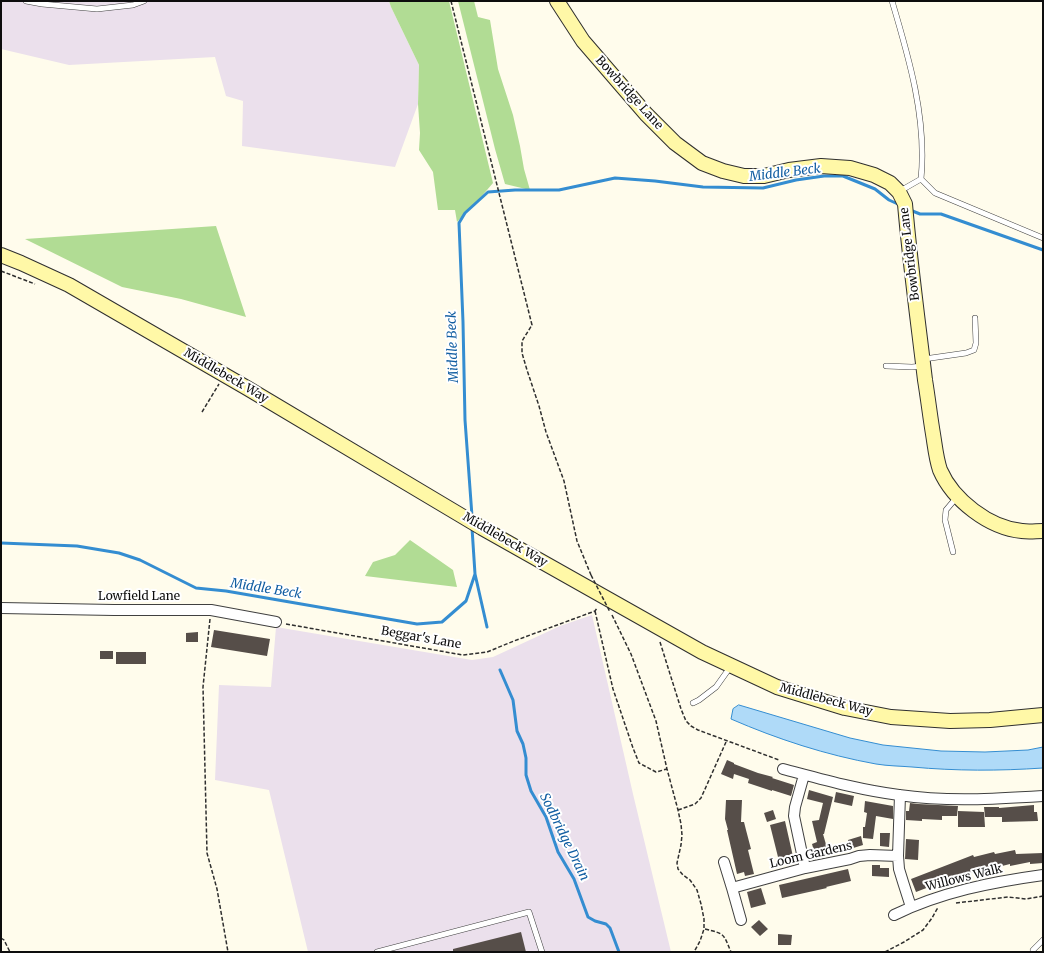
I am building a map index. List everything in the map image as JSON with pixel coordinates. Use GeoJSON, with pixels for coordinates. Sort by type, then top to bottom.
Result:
{"type":"FeatureCollection","features":[{"type":"Feature","properties":{"kind":"street","name":"Bowbridge Lane"},"geometry":{"type":"LineString","coordinates":[[557,1],[583,40],[646,114],[675,143],[702,163],[723,171],[744,176],[764,176],[789,170],[821,166],[850,168],[874,174],[890,184],[899,192],[905,204],[923,362],[940,470],[957,496],[967,506],[986,518],[1001,526],[1022,531],[1043,531]]}},
{"type":"Feature","properties":{"kind":"street","name":"Middlebeck Way"},"geometry":{"type":"LineString","coordinates":[[1,255],[68,285],[233,380],[482,528],[702,652],[777,687],[846,708],[891,717],[950,721],[1043,715]]}},
{"type":"Feature","properties":{"kind":"street","name":"Lowfield Lane"},"geometry":{"type":"LineString","coordinates":[[1,608],[211,610],[276,622]]}},
{"type":"Feature","properties":{"kind":"street"},"geometry":{"type":"LineString","coordinates":[[781,764],[804,775],[848,786],[900,795],[970,800],[1043,796]]}},
{"type":"Feature","properties":{"kind":"street"},"geometry":{"type":"LineString","coordinates":[[804,775],[794,816],[805,868]]}},
{"type":"Feature","properties":{"kind":"street"},"geometry":{"type":"LineString","coordinates":[[900,795],[898,856],[903,882],[911,907]]}},
{"type":"Feature","properties":{"kind":"street","name":"Loom Gardens"},"geometry":{"type":"LineString","coordinates":[[732,888],[805,868],[859,856],[898,856]]}},
{"type":"Feature","properties":{"kind":"street"},"geometry":{"type":"LineString","coordinates":[[724,862],[741,920]]}},
{"type":"Feature","properties":{"kind":"street","name":"Willows Walk"},"geometry":{"type":"LineString","coordinates":[[894,915],[938,897],[966,889],[1001,881],[1043,875]]}},
{"type":"Feature","properties":{"kind":"lane"},"geometry":{"type":"LineString","coordinates":[[26,1],[97,9],[133,5],[144,1]]}},
{"type":"Feature","properties":{"kind":"lane"},"geometry":{"type":"LineString","coordinates":[[892,1],[912,73],[923,156],[921,179],[935,193],[1043,238]]}},
{"type":"Feature","properties":{"kind":"lane"},"geometry":{"type":"LineString","coordinates":[[899,192],[921,179]]}},
{"type":"Feature","properties":{"kind":"lane"},"geometry":{"type":"LineString","coordinates":[[886,366],[912,367],[923,362],[974,350],[976,343],[974,318]]}},
{"type":"Feature","properties":{"kind":"lane"},"geometry":{"type":"LineString","coordinates":[[953,552],[945,520],[946,510],[957,496]]}},
{"type":"Feature","properties":{"kind":"lane"},"geometry":{"type":"LineString","coordinates":[[693,703],[716,687],[732,665]]}},
{"type":"Feature","properties":{"kind":"lane"},"geometry":{"type":"LineString","coordinates":[[377,952],[529,912],[542,952]]}},
{"type":"Feature","properties":{"kind":"lane"},"geometry":{"type":"LineString","coordinates":[[1033,950],[1043,940]]}},
{"type":"Feature","properties":{"kind":"path"},"geometry":{"type":"LineString","coordinates":[[451,1],[532,325],[522,341],[522,353],[526,370],[564,481],[577,540],[591,575],[631,654],[656,720],[678,810],[682,835],[677,863],[678,869],[690,880],[697,890],[704,919],[704,929],[694,952]]}},
{"type":"Feature","properties":{"kind":"path"},"geometry":{"type":"LineString","coordinates":[[202,412],[219,384]]}},
{"type":"Feature","properties":{"kind":"path"},"geometry":{"type":"LineString","coordinates":[[598,607],[595,611],[613,689],[639,763],[656,772],[667,769]]}},
{"type":"Feature","properties":{"kind":"path"},"geometry":{"type":"LineString","coordinates":[[211,610],[203,687],[207,853],[217,889],[228,952]]}},
{"type":"Feature","properties":{"kind":"path","name":"Beggar's Lane"},"geometry":{"type":"LineString","coordinates":[[276,622],[463,655],[487,652],[595,611]]}},
{"type":"Feature","properties":{"kind":"path"},"geometry":{"type":"LineString","coordinates":[[658,636],[686,721],[698,730],[781,764]]}},
{"type":"Feature","properties":{"kind":"path"},"geometry":{"type":"LineString","coordinates":[[678,810],[695,804],[701,798],[726,741]]}},
{"type":"Feature","properties":{"kind":"path"},"geometry":{"type":"LineString","coordinates":[[952,904],[1008,897],[1026,899],[1043,896]]}},
{"type":"Feature","properties":{"kind":"path"},"geometry":{"type":"LineString","coordinates":[[885,952],[923,930],[940,907]]}},
{"type":"Feature","properties":{"kind":"path"},"geometry":{"type":"LineString","coordinates":[[704,929],[720,933],[724,936],[730,952]]}},
{"type":"Feature","properties":{"kind":"path"},"geometry":{"type":"LineString","coordinates":[[1,938],[4,940],[10,952]]}},
{"type":"Feature","properties":{"kind":"shaded area"},"geometry":{"type":"Polygon","coordinates":[[[1,1],[389,1],[419,65],[418,104],[395,167],[242,146],[243,101],[226,96],[215,57],[69,65],[1,49],[1,1]]]}},
{"type":"Feature","properties":{"kind":"shaded area"},"geometry":{"type":"Polygon","coordinates":[[[592,615],[671,952],[308,952],[269,790],[215,780],[219,685],[271,687],[276,627],[472,660],[493,657],[560,626],[592,615]]]}},
{"type":"Feature","properties":{"kind":"green space"},"geometry":{"type":"Polygon","coordinates":[[[389,1],[449,1],[493,183],[457,222],[455,210],[438,210],[433,172],[419,150],[419,65],[389,1]]]}},
{"type":"Feature","properties":{"kind":"green space"},"geometry":{"type":"Polygon","coordinates":[[[458,1],[474,1],[478,17],[490,20],[498,69],[513,115],[524,169],[530,190],[505,184],[458,1]]]}},
{"type":"Feature","properties":{"kind":"green space"},"geometry":{"type":"Polygon","coordinates":[[[216,226],[246,317],[181,299],[122,287],[25,239],[216,226]]]}},
{"type":"Feature","properties":{"kind":"green space"},"geometry":{"type":"Polygon","coordinates":[[[410,540],[453,570],[457,587],[365,576],[373,562],[395,555],[410,540]]]}},
{"type":"Feature","properties":{"kind":"water"},"geometry":{"type":"Polygon","coordinates":[[[739,705],[850,738],[883,745],[941,751],[985,752],[1028,750],[1043,747],[1043,768],[961,770],[876,764],[802,746],[731,719],[733,709],[739,705]]]}},
{"type":"Feature","properties":{"kind":"building"},"geometry":{"type":"Polygon","coordinates":[[[214,630],[270,639],[267,656],[211,647],[214,630]]]}},
{"type":"Feature","properties":{"kind":"building"},"geometry":{"type":"Polygon","coordinates":[[[198,632],[198,642],[186,642],[186,633],[198,632]]]}},
{"type":"Feature","properties":{"kind":"building"},"geometry":{"type":"Polygon","coordinates":[[[100,651],[113,651],[113,659],[100,659],[100,651]]]}},
{"type":"Feature","properties":{"kind":"building"},"geometry":{"type":"Polygon","coordinates":[[[116,652],[146,652],[146,664],[116,664],[116,652]]]}},
{"type":"Feature","properties":{"kind":"building"},"geometry":{"type":"Polygon","coordinates":[[[727,760],[758,773],[794,785],[791,796],[748,783],[749,779],[734,774],[733,779],[721,774],[727,760]]]}},
{"type":"Feature","properties":{"kind":"building"},"geometry":{"type":"Polygon","coordinates":[[[809,790],[833,797],[823,834],[829,855],[816,858],[812,844],[817,842],[812,821],[819,820],[823,803],[807,799],[809,790]]]}},
{"type":"Feature","properties":{"kind":"building"},"geometry":{"type":"Polygon","coordinates":[[[836,792],[854,796],[852,806],[834,802],[836,792]]]}},
{"type":"Feature","properties":{"kind":"building"},"geometry":{"type":"Polygon","coordinates":[[[726,800],[742,800],[741,822],[744,822],[751,849],[748,850],[754,874],[745,876],[744,872],[737,874],[725,819],[726,800]]]}},
{"type":"Feature","properties":{"kind":"building"},"geometry":{"type":"Polygon","coordinates":[[[865,801],[893,806],[893,819],[876,816],[873,839],[863,838],[863,827],[865,827],[867,813],[864,812],[865,801]]]}},
{"type":"Feature","properties":{"kind":"building"},"geometry":{"type":"Polygon","coordinates":[[[910,803],[958,806],[957,816],[942,816],[942,820],[906,820],[906,811],[909,811],[910,803]]]}},
{"type":"Feature","properties":{"kind":"building"},"geometry":{"type":"Polygon","coordinates":[[[1034,805],[1034,812],[1037,812],[1038,821],[1002,822],[1002,817],[985,817],[984,807],[999,808],[1034,805]]]}},
{"type":"Feature","properties":{"kind":"building"},"geometry":{"type":"Polygon","coordinates":[[[773,810],[776,819],[767,822],[764,813],[773,810]]]}},
{"type":"Feature","properties":{"kind":"building"},"geometry":{"type":"Polygon","coordinates":[[[958,811],[984,812],[985,827],[958,827],[958,811]]]}},
{"type":"Feature","properties":{"kind":"building"},"geometry":{"type":"Polygon","coordinates":[[[785,821],[794,861],[780,865],[770,825],[785,821]]]}},
{"type":"Feature","properties":{"kind":"building"},"geometry":{"type":"Polygon","coordinates":[[[880,833],[890,833],[889,847],[880,846],[880,833]]]}},
{"type":"Feature","properties":{"kind":"building"},"geometry":{"type":"Polygon","coordinates":[[[861,836],[863,845],[850,849],[848,840],[861,836]]]}},
{"type":"Feature","properties":{"kind":"building"},"geometry":{"type":"Polygon","coordinates":[[[906,839],[919,840],[918,860],[905,859],[906,839]]]}},
{"type":"Feature","properties":{"kind":"building"},"geometry":{"type":"Polygon","coordinates":[[[1015,850],[1016,854],[1043,853],[1043,863],[1030,864],[1030,862],[1010,866],[1010,864],[990,869],[990,867],[942,881],[941,877],[927,883],[929,887],[916,892],[911,879],[973,855],[974,857],[994,852],[995,854],[1015,850]]]}},
{"type":"Feature","properties":{"kind":"building"},"geometry":{"type":"Polygon","coordinates":[[[872,865],[880,865],[880,868],[889,868],[889,877],[872,876],[872,865]]]}},
{"type":"Feature","properties":{"kind":"building"},"geometry":{"type":"Polygon","coordinates":[[[848,869],[851,881],[782,898],[779,885],[848,869]]]}},
{"type":"Feature","properties":{"kind":"building"},"geometry":{"type":"Polygon","coordinates":[[[761,888],[766,904],[751,908],[747,892],[761,888]]]}},
{"type":"Feature","properties":{"kind":"building"},"geometry":{"type":"Polygon","coordinates":[[[759,920],[768,929],[760,936],[751,927],[759,920]]]}},
{"type":"Feature","properties":{"kind":"building"},"geometry":{"type":"Polygon","coordinates":[[[521,932],[526,952],[453,952],[453,949],[521,932]]]}},
{"type":"Feature","properties":{"kind":"building"},"geometry":{"type":"Polygon","coordinates":[[[778,934],[792,935],[791,945],[778,945],[778,934]]]}},
{"type":"Feature","properties":{"kind":"waterway","name":"Middle Beck"},"geometry":{"type":"LineString","coordinates":[[472,516],[465,420],[459,223],[465,213],[488,192],[515,190],[559,190],[615,178],[703,187],[763,188],[796,180],[824,176],[843,176],[875,189],[889,200],[900,205]]}},
{"type":"Feature","properties":{"kind":"waterway","name":"Middle Beck"},"geometry":{"type":"LineString","coordinates":[[910,210],[920,214],[941,214],[1043,250]]}},
{"type":"Feature","properties":{"kind":"waterway","name":"Middle Beck"},"geometry":{"type":"LineString","coordinates":[[1,543],[77,546],[119,553],[140,560],[196,588],[226,591],[417,624],[442,622],[466,601],[475,574],[472,528]]}},
{"type":"Feature","properties":{"kind":"waterway","name":"Sodbridge Drain"},"geometry":{"type":"LineString","coordinates":[[475,574],[487,627]]}},
{"type":"Feature","properties":{"kind":"waterway","name":"Sodbridge Drain"},"geometry":{"type":"LineString","coordinates":[[500,670],[513,700],[517,731],[523,744],[526,758],[526,775],[531,791],[546,817],[558,852],[574,879],[588,917],[606,924],[610,928],[619,952]]}}]}
